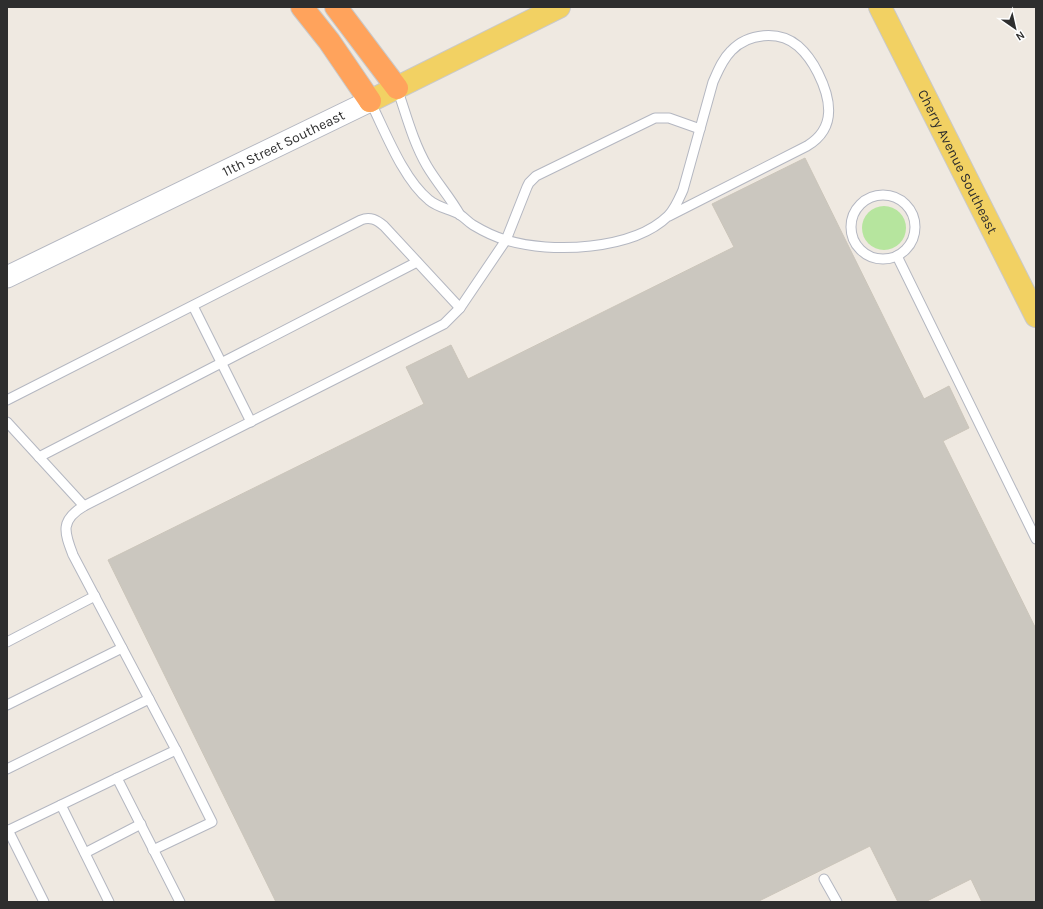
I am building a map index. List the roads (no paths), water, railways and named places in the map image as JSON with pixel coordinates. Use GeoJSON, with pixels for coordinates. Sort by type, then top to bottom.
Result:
{"type":"FeatureCollection","features":[{"type":"Feature","properties":{"kind":"highway"},"geometry":{"type":"LineString","coordinates":[[302,7],[329,41],[370,101]]}},
{"type":"Feature","properties":{"kind":"highway"},"geometry":{"type":"LineString","coordinates":[[336,7],[397,88]]}},
{"type":"Feature","properties":{"kind":"main road","name":"11th Street Southeast"},"geometry":{"type":"LineString","coordinates":[[370,101],[559,7]]}},
{"type":"Feature","properties":{"kind":"main road","name":"Cherry Avenue Southeast"},"geometry":{"type":"LineString","coordinates":[[880,7],[1036,316]]}},
{"type":"Feature","properties":{"kind":"street","name":"11th Street Southeast"},"geometry":{"type":"LineString","coordinates":[[7,278],[370,101]]}},
{"type":"Feature","properties":{"kind":"lane"},"geometry":{"type":"LineString","coordinates":[[370,101],[400,162],[416,185],[429,200],[460,215],[473,225],[506,240],[549,247],[597,246],[637,235],[669,216],[812,143],[821,134],[827,123],[829,109],[827,96],[815,69],[810,60],[798,46],[790,41],[774,36],[756,37],[738,44],[731,50],[720,65],[713,82],[684,190],[669,216]]}},
{"type":"Feature","properties":{"kind":"lane"},"geometry":{"type":"LineString","coordinates":[[397,88],[421,155],[460,215]]}},
{"type":"Feature","properties":{"kind":"lane"},"geometry":{"type":"LineString","coordinates":[[153,850],[212,822],[176,750],[73,555],[65,535],[69,518],[76,510],[438,327],[449,320],[460,308],[506,240],[529,183],[541,173],[655,118],[670,118],[700,128]]}},
{"type":"Feature","properties":{"kind":"lane"},"geometry":{"type":"LineString","coordinates":[[884,195],[894,197],[903,202],[913,214],[915,229],[913,240],[907,249],[897,256],[888,259],[872,257],[862,252],[855,244],[852,233],[853,218],[861,204],[869,198],[884,195]]}},
{"type":"Feature","properties":{"kind":"lane"},"geometry":{"type":"LineString","coordinates":[[7,400],[360,220],[368,218],[375,220],[384,226],[460,308]]}},
{"type":"Feature","properties":{"kind":"lane"},"geometry":{"type":"LineString","coordinates":[[897,256],[1036,539]]}},
{"type":"Feature","properties":{"kind":"lane"},"geometry":{"type":"LineString","coordinates":[[39,457],[417,262]]}},
{"type":"Feature","properties":{"kind":"lane"},"geometry":{"type":"LineString","coordinates":[[193,306],[251,422]]}},
{"type":"Feature","properties":{"kind":"lane"},"geometry":{"type":"LineString","coordinates":[[7,422],[84,506]]}},
{"type":"Feature","properties":{"kind":"lane"},"geometry":{"type":"LineString","coordinates":[[7,642],[94,596]]}},
{"type":"Feature","properties":{"kind":"lane"},"geometry":{"type":"LineString","coordinates":[[7,705],[122,648]]}},
{"type":"Feature","properties":{"kind":"lane"},"geometry":{"type":"LineString","coordinates":[[7,769],[149,700]]}},
{"type":"Feature","properties":{"kind":"lane"},"geometry":{"type":"LineString","coordinates":[[44,902],[8,830],[176,750]]}},
{"type":"Feature","properties":{"kind":"lane"},"geometry":{"type":"LineString","coordinates":[[117,778],[180,902]]}},
{"type":"Feature","properties":{"kind":"lane"},"geometry":{"type":"LineString","coordinates":[[60,805],[109,902]]}},
{"type":"Feature","properties":{"kind":"lane"},"geometry":{"type":"LineString","coordinates":[[85,853],[141,824]]}},
{"type":"Feature","properties":{"kind":"lane"},"geometry":{"type":"LineString","coordinates":[[824,879],[837,902]]}}]}
